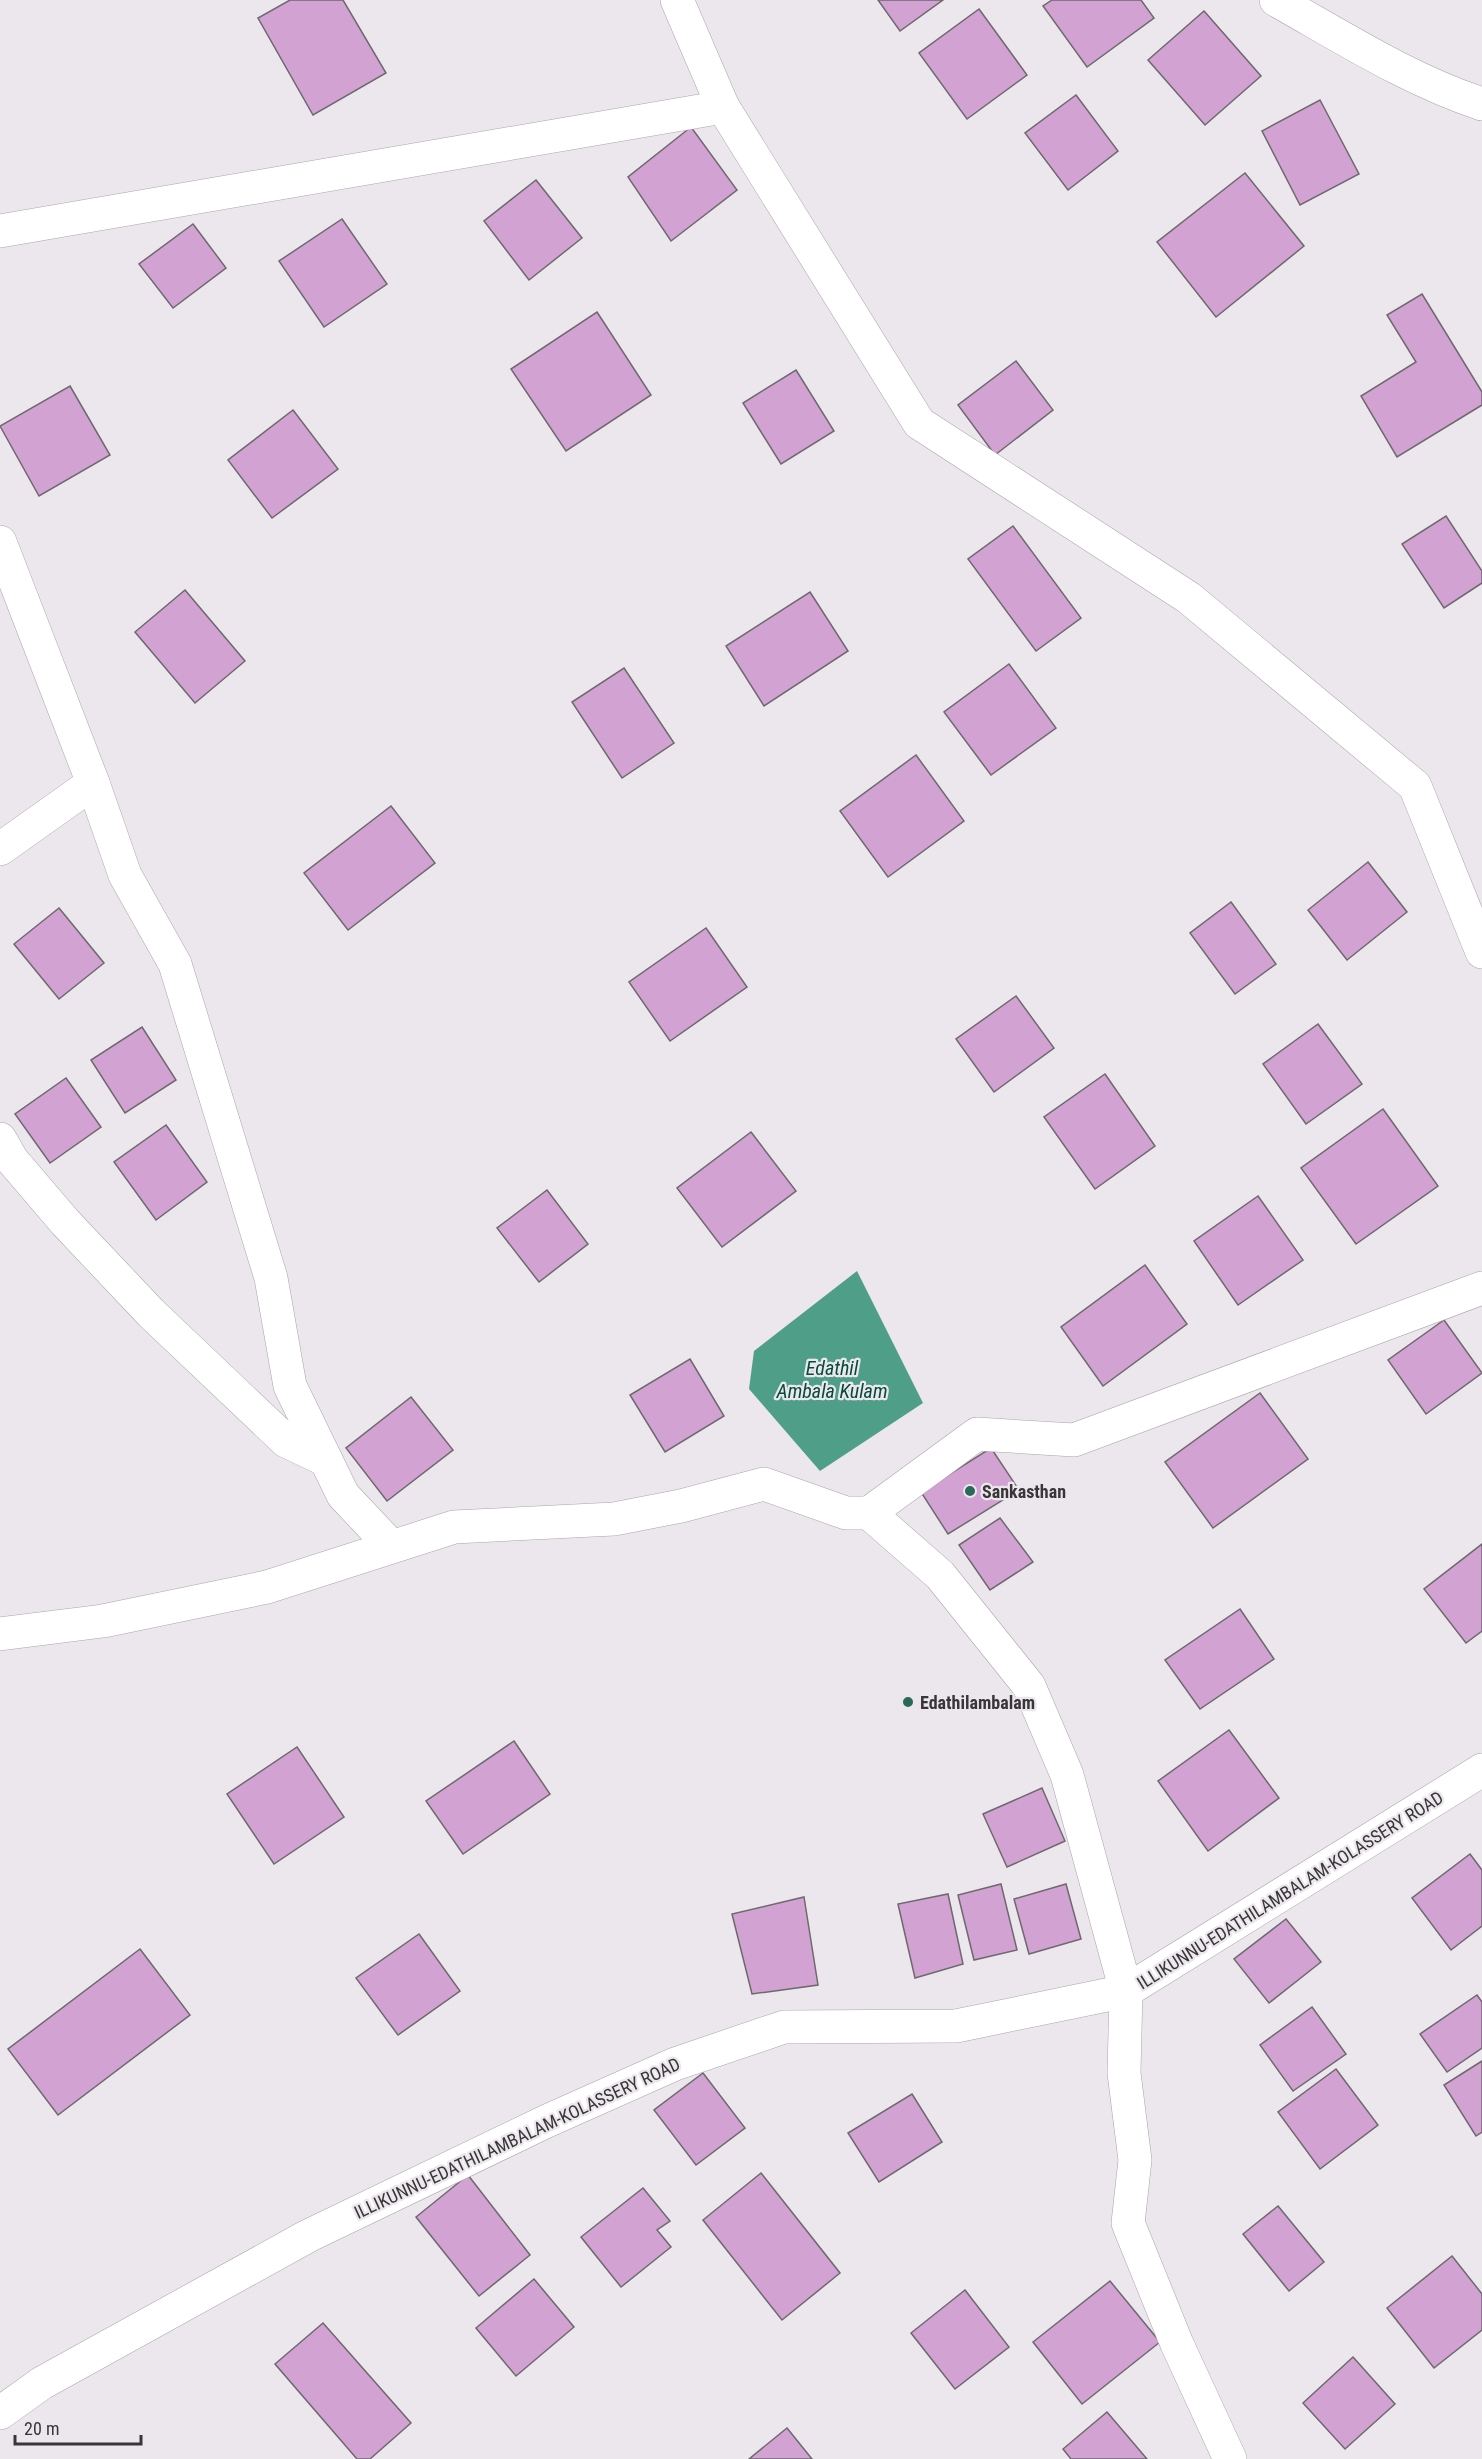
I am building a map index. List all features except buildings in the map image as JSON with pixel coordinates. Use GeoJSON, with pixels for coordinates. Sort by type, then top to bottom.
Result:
{"type":"FeatureCollection","features":[{"type":"Feature","properties":{"kind":"street"},"geometry":{"type":"LineString","coordinates":[[677,0],[723,106],[919,423],[1189,598],[1416,786],[1482,952]]}},
{"type":"Feature","properties":{"kind":"street"},"geometry":{"type":"LineString","coordinates":[[1276,0],[1376,56],[1459,96],[1482,104]]}},
{"type":"Feature","properties":{"kind":"street"},"geometry":{"type":"LineString","coordinates":[[0,231],[723,106]]}},
{"type":"Feature","properties":{"kind":"street"},"geometry":{"type":"LineString","coordinates":[[0,542],[93,783],[125,875],[175,964],[271,1278],[291,1386],[343,1495],[391,1545]]}},
{"type":"Feature","properties":{"kind":"street"},"geometry":{"type":"LineString","coordinates":[[0,849],[93,783]]}},
{"type":"Feature","properties":{"kind":"street"},"geometry":{"type":"LineString","coordinates":[[0,1139],[12,1160],[50,1205],[151,1313],[286,1441],[326,1460]]}},
{"type":"Feature","properties":{"kind":"street"},"geometry":{"type":"LineString","coordinates":[[0,1634],[103,1621],[267,1587],[391,1545],[454,1527],[614,1519],[764,1484],[846,1514],[869,1514],[977,1434],[1074,1440],[1482,1288]]}},
{"type":"Feature","properties":{"kind":"street"},"geometry":{"type":"LineString","coordinates":[[869,1514],[940,1575],[1029,1686],[1067,1775],[1126,1991],[1124,2073],[1135,2160],[1128,2223],[1177,2344],[1230,2459]]}},
{"type":"Feature","properties":{"kind":"street","name":"ILLIKUNNU-EDATHILAMBALAM-KOLASSERY ROAD"},"geometry":{"type":"LineString","coordinates":[[0,2414],[42,2384],[308,2236],[547,2121],[675,2064],[784,2027],[956,2026],[1126,1991],[1482,1770]]}},
{"type":"Feature","properties":{"kind":"water","name":"Edathil Ambala Kulam"},"geometry":{"type":"Polygon","coordinates":[[[857,1271],[923,1403],[820,1471],[749,1389],[754,1351],[857,1271]]]}},
{"type":"Feature","properties":{"kind":"place","name":"Sankasthan"},"geometry":{"type":"Point","coordinates":[970,1491]}},
{"type":"Feature","properties":{"kind":"place","name":"Edathilambalam"},"geometry":{"type":"Point","coordinates":[908,1702]}}]}
